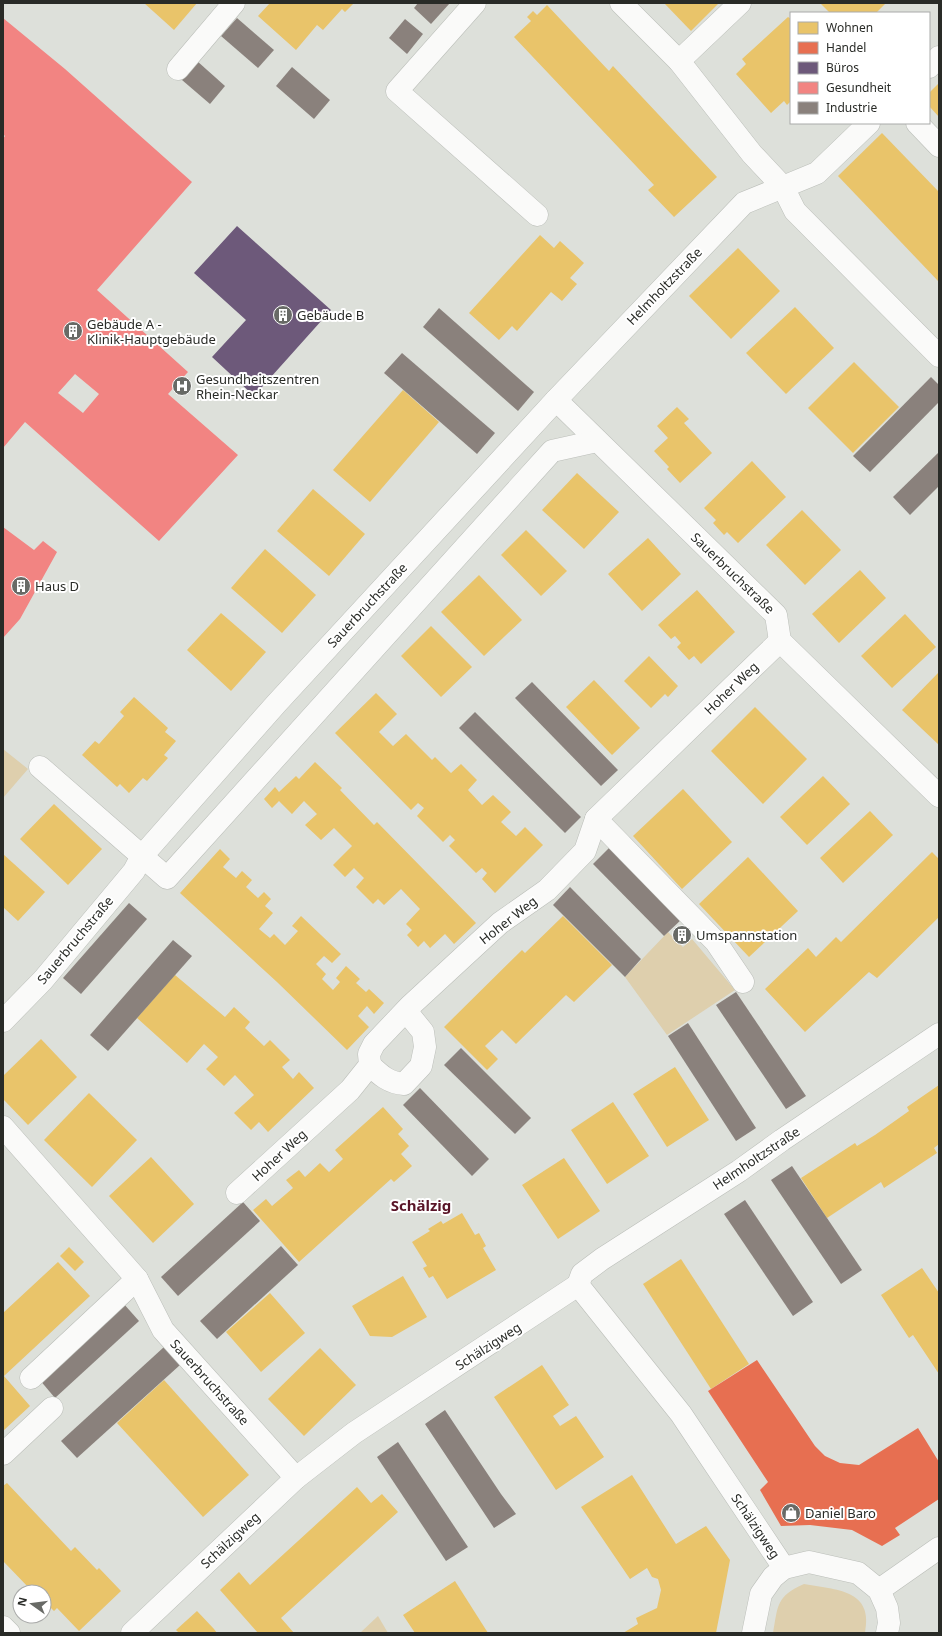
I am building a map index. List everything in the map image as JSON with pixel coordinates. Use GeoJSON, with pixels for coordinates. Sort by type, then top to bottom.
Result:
{"type":"FeatureCollection","features":[{"type":"Feature","properties":{"kind":"street"},"geometry":{"type":"LineString","coordinates":[[178,69],[234,3]]}},
{"type":"Feature","properties":{"kind":"street"},"geometry":{"type":"LineString","coordinates":[[475,3],[397,91],[537,214]]}},
{"type":"Feature","properties":{"kind":"street"},"geometry":{"type":"LineString","coordinates":[[622,3],[678,61],[752,154],[783,187],[795,210],[939,356]]}},
{"type":"Feature","properties":{"kind":"street"},"geometry":{"type":"LineString","coordinates":[[678,61],[740,3]]}},
{"type":"Feature","properties":{"kind":"street"},"geometry":{"type":"LineString","coordinates":[[930,66],[939,57]]}},
{"type":"Feature","properties":{"kind":"street","name":"Helmholtzstraße"},"geometry":{"type":"LineString","coordinates":[[556,400],[744,203],[817,174],[868,124]]}},
{"type":"Feature","properties":{"kind":"street"},"geometry":{"type":"LineString","coordinates":[[918,124],[939,146]]}},
{"type":"Feature","properties":{"kind":"street","name":"Sauerbruchstraße"},"geometry":{"type":"LineString","coordinates":[[3,1021],[43,980],[134,871],[142,856],[276,704],[556,400],[776,615],[780,641]]}},
{"type":"Feature","properties":{"kind":"street"},"geometry":{"type":"LineString","coordinates":[[40,767],[167,878],[552,451],[597,441]]}},
{"type":"Feature","properties":{"kind":"street"},"geometry":{"type":"LineString","coordinates":[[780,641],[939,796]]}},
{"type":"Feature","properties":{"kind":"street","name":"Hoher Weg"},"geometry":{"type":"LineString","coordinates":[[238,1192],[350,1090],[370,1065],[369,1054],[374,1044],[406,1011],[500,923],[547,890],[585,852],[596,819],[780,641]]}},
{"type":"Feature","properties":{"kind":"street"},"geometry":{"type":"LineString","coordinates":[[596,819],[716,942],[744,982]]}},
{"type":"Feature","properties":{"kind":"street"},"geometry":{"type":"LineString","coordinates":[[370,1065],[381,1076],[395,1083],[404,1084],[421,1066],[425,1047],[423,1032],[406,1011]]}},
{"type":"Feature","properties":{"kind":"street","name":"Helmholtzstraße"},"geometry":{"type":"LineString","coordinates":[[578,1285],[582,1274],[602,1259],[739,1171],[782,1140],[939,1034]]}},
{"type":"Feature","properties":{"kind":"street","name":"Sauerbruchstraße"},"geometry":{"type":"LineString","coordinates":[[3,1128],[137,1279],[163,1330],[296,1478]]}},
{"type":"Feature","properties":{"kind":"street"},"geometry":{"type":"LineString","coordinates":[[31,1378],[137,1279]]}},
{"type":"Feature","properties":{"kind":"street","name":"Schälzigweg"},"geometry":{"type":"LineString","coordinates":[[132,1633],[296,1478],[354,1433],[578,1285],[681,1414],[784,1568]]}},
{"type":"Feature","properties":{"kind":"street"},"geometry":{"type":"LineString","coordinates":[[3,1454],[52,1408]]}},
{"type":"Feature","properties":{"kind":"street"},"geometry":{"type":"LineString","coordinates":[[879,1590],[939,1548]]}},
{"type":"Feature","properties":{"kind":"street","name":"Schälzigweg"},"geometry":{"type":"LineString","coordinates":[[753,1633],[761,1594],[773,1578],[784,1568],[809,1562],[858,1573],[879,1590],[887,1608],[889,1623],[887,1633]]}},
{"type":"Feature","properties":{"kind":"street"},"geometry":{"type":"LineString","coordinates":[[3,1627],[9,1633]]}},
{"type":"Feature","properties":{"kind":"shaded area"},"geometry":{"type":"Polygon","coordinates":[[[3,749],[28,769],[3,798],[3,749]]]}},
{"type":"Feature","properties":{"kind":"shaded area"},"geometry":{"type":"Polygon","coordinates":[[[668,932],[683,947],[692,939],[735,990],[667,1035],[625,977],[668,932]]]}},
{"type":"Feature","properties":{"kind":"shaded area"},"geometry":{"type":"Polygon","coordinates":[[[804,1584],[840,1591],[850,1594],[858,1600],[864,1608],[866,1619],[865,1633],[773,1633],[778,1609],[783,1598],[795,1588],[804,1584]]]}},
{"type":"Feature","properties":{"kind":"shaded area"},"geometry":{"type":"Polygon","coordinates":[[[378,1616],[388,1633],[360,1633],[378,1616]]]}},
{"type":"Feature","properties":{"kind":"building: Wohnen"},"geometry":{"type":"Polygon","coordinates":[[[144,3],[197,3],[174,30],[144,3]]]}},
{"type":"Feature","properties":{"kind":"building: Wohnen"},"geometry":{"type":"Polygon","coordinates":[[[270,3],[354,3],[345,12],[342,9],[323,30],[317,25],[296,50],[258,16],[270,3]]]}},
{"type":"Feature","properties":{"kind":"building: Wohnen"},"geometry":{"type":"Polygon","coordinates":[[[664,3],[719,3],[691,31],[664,3]]]}},
{"type":"Feature","properties":{"kind":"building: Wohnen"},"geometry":{"type":"Polygon","coordinates":[[[820,3],[886,3],[877,12],[829,12],[820,3]]]}},
{"type":"Feature","properties":{"kind":"building: Wohnen"},"geometry":{"type":"Polygon","coordinates":[[[547,5],[609,71],[613,66],[717,177],[674,217],[648,190],[654,185],[514,37],[531,21],[527,17],[533,11],[537,15],[547,5]]]}},
{"type":"Feature","properties":{"kind":"building: Wohnen"},"geometry":{"type":"Polygon","coordinates":[[[788,17],[790,18],[790,102],[787,105],[784,101],[771,113],[736,74],[746,64],[742,59],[788,17]]]}},
{"type":"Feature","properties":{"kind":"building: Wohnen"},"geometry":{"type":"Polygon","coordinates":[[[939,83],[939,117],[930,107],[930,92],[939,83]]]}},
{"type":"Feature","properties":{"kind":"building: Wohnen"},"geometry":{"type":"Polygon","coordinates":[[[882,133],[939,192],[939,282],[838,176],[882,133]]]}},
{"type":"Feature","properties":{"kind":"building: Wohnen"},"geometry":{"type":"Polygon","coordinates":[[[540,235],[554,248],[560,241],[584,263],[570,278],[577,284],[562,301],[551,292],[517,331],[512,326],[499,340],[469,313],[540,235]]]}},
{"type":"Feature","properties":{"kind":"building: Wohnen"},"geometry":{"type":"Polygon","coordinates":[[[738,248],[780,291],[731,339],[689,296],[738,248]]]}},
{"type":"Feature","properties":{"kind":"building: Wohnen"},"geometry":{"type":"Polygon","coordinates":[[[795,307],[834,348],[786,394],[746,353],[795,307]]]}},
{"type":"Feature","properties":{"kind":"building: Wohnen"},"geometry":{"type":"Polygon","coordinates":[[[854,362],[899,407],[853,453],[808,408],[854,362]]]}},
{"type":"Feature","properties":{"kind":"building: Wohnen"},"geometry":{"type":"Polygon","coordinates":[[[403,390],[439,422],[370,502],[333,470],[403,390]]]}},
{"type":"Feature","properties":{"kind":"building: Wohnen"},"geometry":{"type":"Polygon","coordinates":[[[677,407],[689,419],[684,423],[712,453],[680,483],[667,469],[669,467],[654,451],[668,438],[657,426],[677,407]]]}},
{"type":"Feature","properties":{"kind":"building: Wohnen"},"geometry":{"type":"Polygon","coordinates":[[[752,461],[786,497],[738,543],[727,532],[724,535],[713,523],[716,520],[704,508],[752,461]]]}},
{"type":"Feature","properties":{"kind":"building: Wohnen"},"geometry":{"type":"Polygon","coordinates":[[[577,473],[619,512],[584,549],[542,510],[577,473]]]}},
{"type":"Feature","properties":{"kind":"building: Wohnen"},"geometry":{"type":"Polygon","coordinates":[[[313,489],[365,534],[329,576],[277,531],[313,489]]]}},
{"type":"Feature","properties":{"kind":"building: Wohnen"},"geometry":{"type":"Polygon","coordinates":[[[802,510],[841,550],[805,585],[766,545],[802,510]]]}},
{"type":"Feature","properties":{"kind":"building: Wohnen"},"geometry":{"type":"Polygon","coordinates":[[[526,530],[567,571],[541,596],[501,555],[526,530]]]}},
{"type":"Feature","properties":{"kind":"building: Wohnen"},"geometry":{"type":"Polygon","coordinates":[[[648,538],[681,574],[642,611],[608,574],[648,538]]]}},
{"type":"Feature","properties":{"kind":"building: Wohnen"},"geometry":{"type":"Polygon","coordinates":[[[265,549],[316,595],[282,633],[231,588],[265,549]]]}},
{"type":"Feature","properties":{"kind":"building: Wohnen"},"geometry":{"type":"Polygon","coordinates":[[[860,570],[886,598],[839,643],[812,614],[860,570]]]}},
{"type":"Feature","properties":{"kind":"building: Wohnen"},"geometry":{"type":"Polygon","coordinates":[[[479,575],[522,620],[484,656],[441,612],[479,575]]]}},
{"type":"Feature","properties":{"kind":"building: Wohnen"},"geometry":{"type":"Polygon","coordinates":[[[697,590],[735,632],[701,664],[694,656],[689,660],[677,647],[681,643],[675,636],[671,639],[658,625],[697,590]]]}},
{"type":"Feature","properties":{"kind":"building: Wohnen"},"geometry":{"type":"Polygon","coordinates":[[[221,613],[266,652],[231,691],[187,650],[221,613]]]}},
{"type":"Feature","properties":{"kind":"building: Wohnen"},"geometry":{"type":"Polygon","coordinates":[[[905,614],[936,647],[892,688],[861,656],[905,614]]]}},
{"type":"Feature","properties":{"kind":"building: Wohnen"},"geometry":{"type":"Polygon","coordinates":[[[431,626],[472,667],[441,697],[401,656],[431,626]]]}},
{"type":"Feature","properties":{"kind":"building: Wohnen"},"geometry":{"type":"Polygon","coordinates":[[[649,656],[678,686],[668,697],[665,694],[651,708],[624,681],[649,656]]]}},
{"type":"Feature","properties":{"kind":"building: Wohnen"},"geometry":{"type":"Polygon","coordinates":[[[939,672],[939,745],[902,710],[939,672]]]}},
{"type":"Feature","properties":{"kind":"building: Wohnen"},"geometry":{"type":"Polygon","coordinates":[[[594,680],[640,728],[612,755],[566,707],[594,680]]]}},
{"type":"Feature","properties":{"kind":"building: Wohnen"},"geometry":{"type":"Polygon","coordinates":[[[376,693],[397,714],[379,732],[393,746],[406,734],[432,760],[435,757],[451,773],[461,764],[477,780],[468,790],[482,805],[493,795],[511,812],[501,822],[516,836],[525,827],[543,845],[495,893],[482,879],[487,873],[482,868],[476,873],[449,846],[455,840],[450,835],[443,842],[417,816],[424,808],[418,803],[411,810],[335,733],[376,693]]]}},
{"type":"Feature","properties":{"kind":"building: Wohnen"},"geometry":{"type":"Polygon","coordinates":[[[134,697],[168,728],[165,732],[176,741],[164,755],[168,758],[147,781],[143,778],[129,793],[120,784],[117,787],[82,755],[95,741],[99,744],[124,716],[120,712],[134,697]]]}},
{"type":"Feature","properties":{"kind":"building: Wohnen"},"geometry":{"type":"Polygon","coordinates":[[[755,707],[807,759],[763,804],[711,751],[755,707]]]}},
{"type":"Feature","properties":{"kind":"building: Wohnen"},"geometry":{"type":"Polygon","coordinates":[[[315,762],[342,788],[340,790],[374,825],[377,822],[476,923],[454,944],[445,934],[430,948],[424,941],[418,947],[407,935],[412,930],[406,924],[420,909],[401,889],[384,905],[378,899],[373,904],[356,887],[364,878],[354,868],[345,877],[333,865],[352,846],[334,828],[321,840],[305,825],[317,814],[304,801],[292,814],[279,801],[272,808],[264,799],[275,787],[279,792],[296,776],[299,779],[315,762]]]}},
{"type":"Feature","properties":{"kind":"building: Wohnen"},"geometry":{"type":"Polygon","coordinates":[[[823,776],[850,804],[807,845],[780,817],[823,776]]]}},
{"type":"Feature","properties":{"kind":"building: Wohnen"},"geometry":{"type":"Polygon","coordinates":[[[683,789],[732,842],[682,889],[633,836],[683,789]]]}},
{"type":"Feature","properties":{"kind":"building: Wohnen"},"geometry":{"type":"Polygon","coordinates":[[[54,804],[102,849],[68,885],[20,839],[54,804]]]}},
{"type":"Feature","properties":{"kind":"building: Wohnen"},"geometry":{"type":"Polygon","coordinates":[[[870,811],[893,835],[843,883],[820,858],[870,811]]]}},
{"type":"Feature","properties":{"kind":"building: Wohnen"},"geometry":{"type":"Polygon","coordinates":[[[220,849],[230,859],[223,867],[236,878],[242,871],[252,880],[246,887],[258,898],[264,892],[271,899],[265,906],[273,913],[259,929],[270,938],[274,934],[285,945],[298,931],[292,926],[301,916],[341,954],[332,963],[324,956],[316,964],[326,974],[322,979],[333,990],[340,982],[336,978],[346,966],[360,979],[356,983],[366,992],[369,989],[384,1003],[374,1014],[367,1006],[358,1016],[369,1027],[347,1050],[277,982],[180,893],[220,849]]]}},
{"type":"Feature","properties":{"kind":"building: Wohnen"},"geometry":{"type":"Polygon","coordinates":[[[932,852],[939,859],[939,917],[877,978],[869,972],[805,1032],[765,989],[808,948],[816,957],[836,937],[841,942],[932,852]]]}},
{"type":"Feature","properties":{"kind":"building: Wohnen"},"geometry":{"type":"Polygon","coordinates":[[[3,854],[45,892],[18,921],[3,907],[3,854]]]}},
{"type":"Feature","properties":{"kind":"building: Wohnen"},"geometry":{"type":"Polygon","coordinates":[[[748,857],[798,911],[749,957],[699,904],[748,857]]]}},
{"type":"Feature","properties":{"kind":"building: Wohnen"},"geometry":{"type":"Polygon","coordinates":[[[563,916],[612,965],[574,1002],[566,995],[516,1044],[502,1030],[485,1046],[498,1059],[487,1070],[444,1027],[522,950],[525,953],[563,916]]]}},
{"type":"Feature","properties":{"kind":"building: Wohnen","name":"Umspannstation"},"geometry":{"type":"Polygon","coordinates":[[[681,928],[689,936],[683,942],[675,933],[681,928]]]}},
{"type":"Feature","properties":{"kind":"building: Wohnen"},"geometry":{"type":"Polygon","coordinates":[[[175,975],[225,1017],[234,1007],[250,1022],[245,1028],[264,1046],[270,1040],[290,1060],[282,1067],[293,1079],[299,1072],[314,1088],[268,1132],[259,1122],[251,1130],[234,1113],[254,1095],[235,1075],[224,1086],[206,1069],[218,1057],[204,1044],[187,1063],[137,1018],[175,975]]]}},
{"type":"Feature","properties":{"kind":"building: Wohnen"},"geometry":{"type":"Polygon","coordinates":[[[41,1039],[77,1077],[28,1125],[3,1099],[3,1076],[41,1039]]]}},
{"type":"Feature","properties":{"kind":"building: Wohnen"},"geometry":{"type":"Polygon","coordinates":[[[675,1067],[709,1120],[667,1147],[633,1094],[675,1067]]]}},
{"type":"Feature","properties":{"kind":"building: Wohnen"},"geometry":{"type":"Polygon","coordinates":[[[939,1085],[939,1144],[934,1148],[937,1153],[884,1188],[881,1182],[827,1218],[801,1178],[855,1143],[857,1146],[875,1135],[909,1111],[907,1107],[939,1085]]]}},
{"type":"Feature","properties":{"kind":"building: Wohnen"},"geometry":{"type":"Polygon","coordinates":[[[89,1093],[137,1140],[92,1187],[44,1140],[89,1093]]]}},
{"type":"Feature","properties":{"kind":"building: Wohnen"},"geometry":{"type":"Polygon","coordinates":[[[613,1102],[649,1156],[607,1184],[571,1130],[613,1102]]]}},
{"type":"Feature","properties":{"kind":"building: Wohnen"},"geometry":{"type":"Polygon","coordinates":[[[383,1107],[403,1129],[398,1134],[409,1146],[401,1154],[412,1166],[394,1182],[391,1179],[299,1262],[253,1210],[266,1199],[272,1206],[293,1188],[286,1180],[299,1170],[305,1177],[320,1163],[329,1172],[343,1159],[335,1150],[383,1107]]]}},
{"type":"Feature","properties":{"kind":"building: Wohnen"},"geometry":{"type":"Polygon","coordinates":[[[151,1157],[194,1204],[153,1243],[109,1196],[151,1157]]]}},
{"type":"Feature","properties":{"kind":"building: Wohnen"},"geometry":{"type":"Polygon","coordinates":[[[564,1158],[600,1211],[558,1239],[522,1185],[564,1158]]]}},
{"type":"Feature","properties":{"kind":"building: Wohnen"},"geometry":{"type":"Polygon","coordinates":[[[462,1213],[475,1235],[479,1233],[486,1246],[483,1248],[496,1270],[447,1299],[433,1276],[429,1278],[423,1268],[427,1266],[412,1242],[430,1231],[428,1229],[441,1221],[443,1224],[462,1213]]]}},
{"type":"Feature","properties":{"kind":"building: Wohnen"},"geometry":{"type":"Polygon","coordinates":[[[69,1247],[84,1262],[75,1271],[60,1256],[69,1247]]]}},
{"type":"Feature","properties":{"kind":"building: Wohnen"},"geometry":{"type":"Polygon","coordinates":[[[681,1259],[749,1364],[711,1389],[643,1284],[681,1259]]]}},
{"type":"Feature","properties":{"kind":"building: Wohnen"},"geometry":{"type":"Polygon","coordinates":[[[58,1262],[90,1296],[4,1376],[30,1406],[3,1431],[3,1313],[58,1262]]]}},
{"type":"Feature","properties":{"kind":"building: Wohnen"},"geometry":{"type":"Polygon","coordinates":[[[922,1268],[939,1293],[939,1374],[913,1335],[909,1338],[881,1295],[922,1268]]]}},
{"type":"Feature","properties":{"kind":"building: Wohnen"},"geometry":{"type":"Polygon","coordinates":[[[403,1276],[427,1317],[392,1337],[370,1336],[352,1306],[403,1276]]]}},
{"type":"Feature","properties":{"kind":"building: Wohnen"},"geometry":{"type":"Polygon","coordinates":[[[270,1293],[305,1333],[261,1372],[226,1332],[270,1293]]]}},
{"type":"Feature","properties":{"kind":"building: Wohnen"},"geometry":{"type":"Polygon","coordinates":[[[320,1348],[356,1385],[304,1436],[268,1399],[320,1348]]]}},
{"type":"Feature","properties":{"kind":"building: Wohnen"},"geometry":{"type":"Polygon","coordinates":[[[542,1365],[569,1405],[553,1416],[560,1426],[576,1416],[604,1457],[556,1490],[494,1397],[542,1365]]]}},
{"type":"Feature","properties":{"kind":"building: Wohnen"},"geometry":{"type":"Polygon","coordinates":[[[164,1380],[249,1475],[203,1517],[117,1423],[164,1380]]]}},
{"type":"Feature","properties":{"kind":"building: Wohnen"},"geometry":{"type":"Polygon","coordinates":[[[632,1475],[676,1544],[706,1526],[730,1560],[716,1633],[623,1633],[638,1624],[636,1618],[657,1608],[661,1590],[658,1579],[652,1577],[647,1568],[630,1579],[581,1507],[632,1475]]]}},
{"type":"Feature","properties":{"kind":"building: Wohnen"},"geometry":{"type":"Polygon","coordinates":[[[7,1483],[71,1551],[75,1547],[97,1570],[99,1568],[121,1591],[79,1631],[57,1608],[54,1611],[52,1609],[52,1584],[25,1584],[3,1561],[3,1486],[7,1483]]]}},
{"type":"Feature","properties":{"kind":"building: Wohnen"},"geometry":{"type":"Polygon","coordinates":[[[357,1487],[371,1503],[382,1494],[398,1512],[281,1618],[294,1633],[258,1633],[220,1590],[239,1572],[250,1585],[357,1487]]]}},
{"type":"Feature","properties":{"kind":"building: Wohnen"},"geometry":{"type":"Polygon","coordinates":[[[455,1581],[488,1633],[415,1633],[403,1615],[455,1581]]]}},
{"type":"Feature","properties":{"kind":"building: Wohnen"},"geometry":{"type":"Polygon","coordinates":[[[197,1611],[217,1633],[179,1633],[176,1630],[197,1611]]]}},
{"type":"Feature","properties":{"kind":"building: Handel"},"geometry":{"type":"Polygon","coordinates":[[[757,1360],[815,1446],[825,1456],[840,1463],[859,1465],[918,1428],[939,1462],[939,1499],[895,1528],[900,1535],[882,1546],[852,1530],[810,1525],[781,1526],[760,1490],[768,1482],[708,1391],[757,1360]]]}},
{"type":"Feature","properties":{"kind":"building: Büros","name":"Gebäude B"},"geometry":{"type":"Polygon","coordinates":[[[237,226],[331,310],[254,396],[212,357],[246,320],[194,273],[237,226]]]}},
{"type":"Feature","properties":{"kind":"building: Gesundheit","name":"Gebäude A - Klinik-Hauptgebäude"},"geometry":{"type":"Polygon","coordinates":[[[3,18],[65,69],[192,182],[97,290],[188,372],[168,394],[238,455],[159,541],[25,422],[3,448],[3,139],[5,136],[3,134],[3,18]],[[75,374],[58,393],[83,413],[99,394],[75,374]]]}},
{"type":"Feature","properties":{"kind":"building: Gesundheit","name":"Haus D"},"geometry":{"type":"Polygon","coordinates":[[[3,527],[34,550],[43,541],[57,552],[20,619],[3,638],[3,527]]]}},
{"type":"Feature","properties":{"kind":"building: Industrie"},"geometry":{"type":"Polygon","coordinates":[[[418,3],[450,3],[431,24],[414,8],[418,3]]]}},
{"type":"Feature","properties":{"kind":"building: Industrie"},"geometry":{"type":"Polygon","coordinates":[[[237,18],[274,50],[258,68],[221,36],[237,18]]]}},
{"type":"Feature","properties":{"kind":"building: Industrie"},"geometry":{"type":"Polygon","coordinates":[[[405,19],[423,34],[407,54],[389,38],[405,19]]]}},
{"type":"Feature","properties":{"kind":"building: Industrie"},"geometry":{"type":"Polygon","coordinates":[[[197,61],[225,86],[210,104],[182,80],[197,61]]]}},
{"type":"Feature","properties":{"kind":"building: Industrie"},"geometry":{"type":"Polygon","coordinates":[[[292,67],[330,100],[314,119],[276,86],[292,67]]]}},
{"type":"Feature","properties":{"kind":"building: Industrie"},"geometry":{"type":"Polygon","coordinates":[[[439,308],[534,392],[518,411],[423,327],[439,308]]]}},
{"type":"Feature","properties":{"kind":"building: Industrie"},"geometry":{"type":"Polygon","coordinates":[[[402,353],[495,433],[477,454],[384,373],[402,353]]]}},
{"type":"Feature","properties":{"kind":"building: Industrie"},"geometry":{"type":"Polygon","coordinates":[[[931,377],[939,385],[939,402],[870,472],[853,456],[931,377]]]}},
{"type":"Feature","properties":{"kind":"building: Industrie"},"geometry":{"type":"Polygon","coordinates":[[[939,452],[939,486],[910,515],[893,497],[939,452]]]}},
{"type":"Feature","properties":{"kind":"building: Industrie"},"geometry":{"type":"Polygon","coordinates":[[[532,682],[618,770],[601,786],[515,698],[532,682]]]}},
{"type":"Feature","properties":{"kind":"building: Industrie"},"geometry":{"type":"Polygon","coordinates":[[[475,712],[581,817],[565,833],[459,728],[475,712]]]}},
{"type":"Feature","properties":{"kind":"building: Industrie"},"geometry":{"type":"Polygon","coordinates":[[[611,846],[683,918],[664,936],[593,864],[611,846]]]}},
{"type":"Feature","properties":{"kind":"building: Industrie"},"geometry":{"type":"Polygon","coordinates":[[[570,887],[641,959],[625,977],[553,905],[570,887]]]}},
{"type":"Feature","properties":{"kind":"building: Industrie"},"geometry":{"type":"Polygon","coordinates":[[[129,903],[147,919],[81,994],[63,978],[129,903]]]}},
{"type":"Feature","properties":{"kind":"building: Industrie"},"geometry":{"type":"Polygon","coordinates":[[[173,940],[192,956],[108,1051],[90,1035],[173,940]]]}},
{"type":"Feature","properties":{"kind":"building: Industrie"},"geometry":{"type":"Polygon","coordinates":[[[736,992],[806,1096],[786,1109],[716,1005],[736,992]]]}},
{"type":"Feature","properties":{"kind":"building: Industrie"},"geometry":{"type":"Polygon","coordinates":[[[688,1023],[756,1128],[736,1141],[668,1036],[688,1023]]]}},
{"type":"Feature","properties":{"kind":"building: Industrie"},"geometry":{"type":"Polygon","coordinates":[[[461,1048],[531,1118],[515,1134],[444,1065],[461,1048]]]}},
{"type":"Feature","properties":{"kind":"building: Industrie"},"geometry":{"type":"Polygon","coordinates":[[[420,1088],[489,1159],[472,1176],[403,1105],[420,1088]]]}},
{"type":"Feature","properties":{"kind":"building: Industrie"},"geometry":{"type":"Polygon","coordinates":[[[792,1166],[862,1270],[841,1284],[771,1180],[792,1166]]]}},
{"type":"Feature","properties":{"kind":"building: Industrie"},"geometry":{"type":"Polygon","coordinates":[[[745,1200],[813,1302],[793,1316],[724,1214],[745,1200]]]}},
{"type":"Feature","properties":{"kind":"building: Industrie"},"geometry":{"type":"Polygon","coordinates":[[[243,1202],[260,1221],[178,1296],[161,1277],[243,1202]]]}},
{"type":"Feature","properties":{"kind":"building: Industrie"},"geometry":{"type":"Polygon","coordinates":[[[281,1246],[298,1265],[217,1339],[200,1321],[281,1246]]]}},
{"type":"Feature","properties":{"kind":"building: Industrie"},"geometry":{"type":"Polygon","coordinates":[[[123,1303],[139,1321],[55,1398],[39,1379],[123,1303]]]}},
{"type":"Feature","properties":{"kind":"building: Industrie"},"geometry":{"type":"Polygon","coordinates":[[[164,1347],[180,1365],[77,1458],[61,1441],[164,1347]]]}},
{"type":"Feature","properties":{"kind":"building: Industrie"},"geometry":{"type":"Polygon","coordinates":[[[445,1410],[516,1514],[494,1528],[425,1424],[445,1410]]]}},
{"type":"Feature","properties":{"kind":"building: Industrie"},"geometry":{"type":"Polygon","coordinates":[[[398,1442],[468,1547],[446,1561],[377,1457],[398,1442]]]}},
{"type":"Feature","properties":{"kind":"place","name":"Gebäude B"},"geometry":{"type":"Point","coordinates":[283,315]}},
{"type":"Feature","properties":{"kind":"place","name":"Gebäude A - Klinik-Hauptgebäude"},"geometry":{"type":"Point","coordinates":[73,331]}},
{"type":"Feature","properties":{"kind":"place","name":"Gesundheitszentren Rhein-Neckar"},"geometry":{"type":"Point","coordinates":[182,386]}},
{"type":"Feature","properties":{"kind":"place","name":"Haus D"},"geometry":{"type":"Point","coordinates":[21,586]}},
{"type":"Feature","properties":{"kind":"place","name":"Umspannstation"},"geometry":{"type":"Point","coordinates":[682,935]}},
{"type":"Feature","properties":{"kind":"place","name":"Daniel Baro"},"geometry":{"type":"Point","coordinates":[791,1513]}},
{"type":"Feature","properties":{"kind":"district","name":"Schälzig"},"geometry":{"type":"Point","coordinates":[421,1206]}}]}
